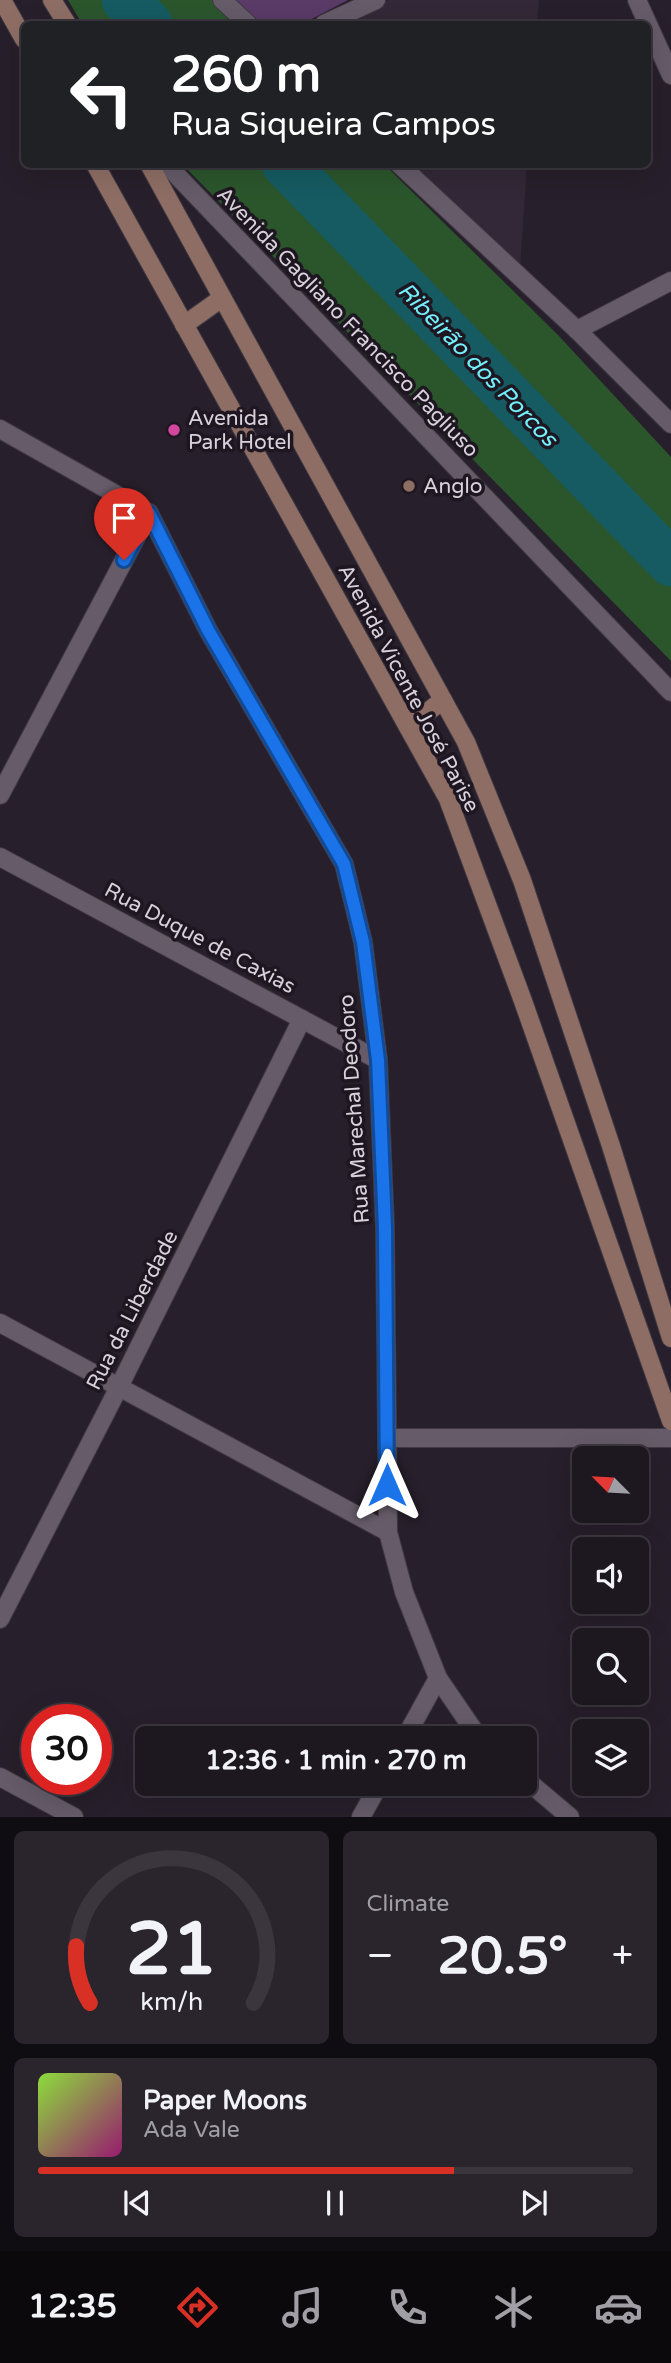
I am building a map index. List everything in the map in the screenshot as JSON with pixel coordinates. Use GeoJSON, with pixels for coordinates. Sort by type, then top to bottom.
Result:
{"type":"FeatureCollection","features":[{"type":"Feature","properties":{"kind":"main road"},"geometry":{"type":"LineString","coordinates":[[2,0],[21,34]]}},
{"type":"Feature","properties":{"kind":"main road"},"geometry":{"type":"LineString","coordinates":[[52,0],[64,21]]}},
{"type":"Feature","properties":{"kind":"main road","name":"Avenida Vicente José Parise"},"geometry":{"type":"LineString","coordinates":[[97,168],[448,799],[523,1001],[671,1421]]}},
{"type":"Feature","properties":{"kind":"main road","name":"Avenida Vicente José Parise"},"geometry":{"type":"LineString","coordinates":[[151,168],[466,742],[522,880],[611,1146],[671,1338]]}},
{"type":"Feature","properties":{"kind":"main road"},"geometry":{"type":"LineString","coordinates":[[184,325],[222,298]]}},
{"type":"Feature","properties":{"kind":"main road"},"geometry":{"type":"LineString","coordinates":[[408,727],[443,700]]}},
{"type":"Feature","properties":{"kind":"street"},"geometry":{"type":"LineString","coordinates":[[222,0],[245,21]]}},
{"type":"Feature","properties":{"kind":"street"},"geometry":{"type":"LineString","coordinates":[[330,21],[376,0]]}},
{"type":"Feature","properties":{"kind":"street"},"geometry":{"type":"LineString","coordinates":[[637,0],[647,21]]}},
{"type":"Feature","properties":{"kind":"street"},"geometry":{"type":"LineString","coordinates":[[651,31],[671,75]]}},
{"type":"Feature","properties":{"kind":"street","name":"Avenida Gagliano Francisco Pagliuso"},"geometry":{"type":"LineString","coordinates":[[170,168],[671,692]]}},
{"type":"Feature","properties":{"kind":"street"},"geometry":{"type":"LineString","coordinates":[[403,168],[578,330],[671,425]]}},
{"type":"Feature","properties":{"kind":"street"},"geometry":{"type":"LineString","coordinates":[[578,330],[671,281]]}},
{"type":"Feature","properties":{"kind":"street"},"geometry":{"type":"LineString","coordinates":[[0,429],[149,513],[0,795]]}},
{"type":"Feature","properties":{"kind":"street","name":"Rua Marechal Deodoro"},"geometry":{"type":"LineString","coordinates":[[149,513],[208,630],[344,864],[363,942],[378,1060],[385,1228],[388,1532],[404,1592],[438,1678],[471,1726]]}},
{"type":"Feature","properties":{"kind":"street","name":"Rua Duque de Caxias"},"geometry":{"type":"LineString","coordinates":[[0,857],[378,1060]]}},
{"type":"Feature","properties":{"kind":"street","name":"Rua da Liberdade"},"geometry":{"type":"LineString","coordinates":[[0,1619],[302,1019]]}},
{"type":"Feature","properties":{"kind":"street"},"geometry":{"type":"LineString","coordinates":[[0,1323],[388,1532]]}},
{"type":"Feature","properties":{"kind":"street"},"geometry":{"type":"LineString","coordinates":[[387,1438],[671,1438]]}},
{"type":"Feature","properties":{"kind":"street"},"geometry":{"type":"LineString","coordinates":[[412,1726],[438,1678]]}},
{"type":"Feature","properties":{"kind":"street"},"geometry":{"type":"LineString","coordinates":[[0,1777],[74,1817]]}},
{"type":"Feature","properties":{"kind":"street"},"geometry":{"type":"LineString","coordinates":[[537,1789],[570,1817]]}},
{"type":"Feature","properties":{"kind":"street"},"geometry":{"type":"LineString","coordinates":[[361,1817],[373,1796]]}},
{"type":"Feature","properties":{"kind":"shaded area"},"geometry":{"type":"Polygon","coordinates":[[[389,0],[539,0],[537,21],[345,21],[389,0]]]}},
{"type":"Feature","properties":{"kind":"shaded area"},"geometry":{"type":"Polygon","coordinates":[[[410,168],[527,168],[520,269],[410,168]]]}},
{"type":"Feature","properties":{"kind":"green space"},"geometry":{"type":"Polygon","coordinates":[[[68,0],[216,0],[238,21],[80,21],[68,0]]]}},
{"type":"Feature","properties":{"kind":"green space"},"geometry":{"type":"Polygon","coordinates":[[[186,168],[388,168],[558,335],[671,457],[671,661],[186,168]]]}},
{"type":"Feature","properties":{"kind":"building"},"geometry":{"type":"Polygon","coordinates":[[[232,0],[348,0],[308,21],[256,21],[232,0]]]}},
{"type":"Feature","properties":{"kind":"waterway","name":"Ribeirão dos Porcos"},"geometry":{"type":"LineString","coordinates":[[125,0],[146,21]]}},
{"type":"Feature","properties":{"kind":"waterway","name":"Ribeirão dos Porcos"},"geometry":{"type":"LineString","coordinates":[[289,168],[671,563]]}},
{"type":"Feature","properties":{"kind":"place","name":"Avenida Park Hotel"},"geometry":{"type":"Point","coordinates":[174,430]}},
{"type":"Feature","properties":{"kind":"place","name":"Anglo"},"geometry":{"type":"Point","coordinates":[409,486]}},
{"type":"Feature","properties":{"kind":"route"},"geometry":{"type":"LineString","coordinates":[[124,560],[149,513],[208,630],[344,864],[363,942],[378,1060],[385,1228],[387,1485]]}}]}
